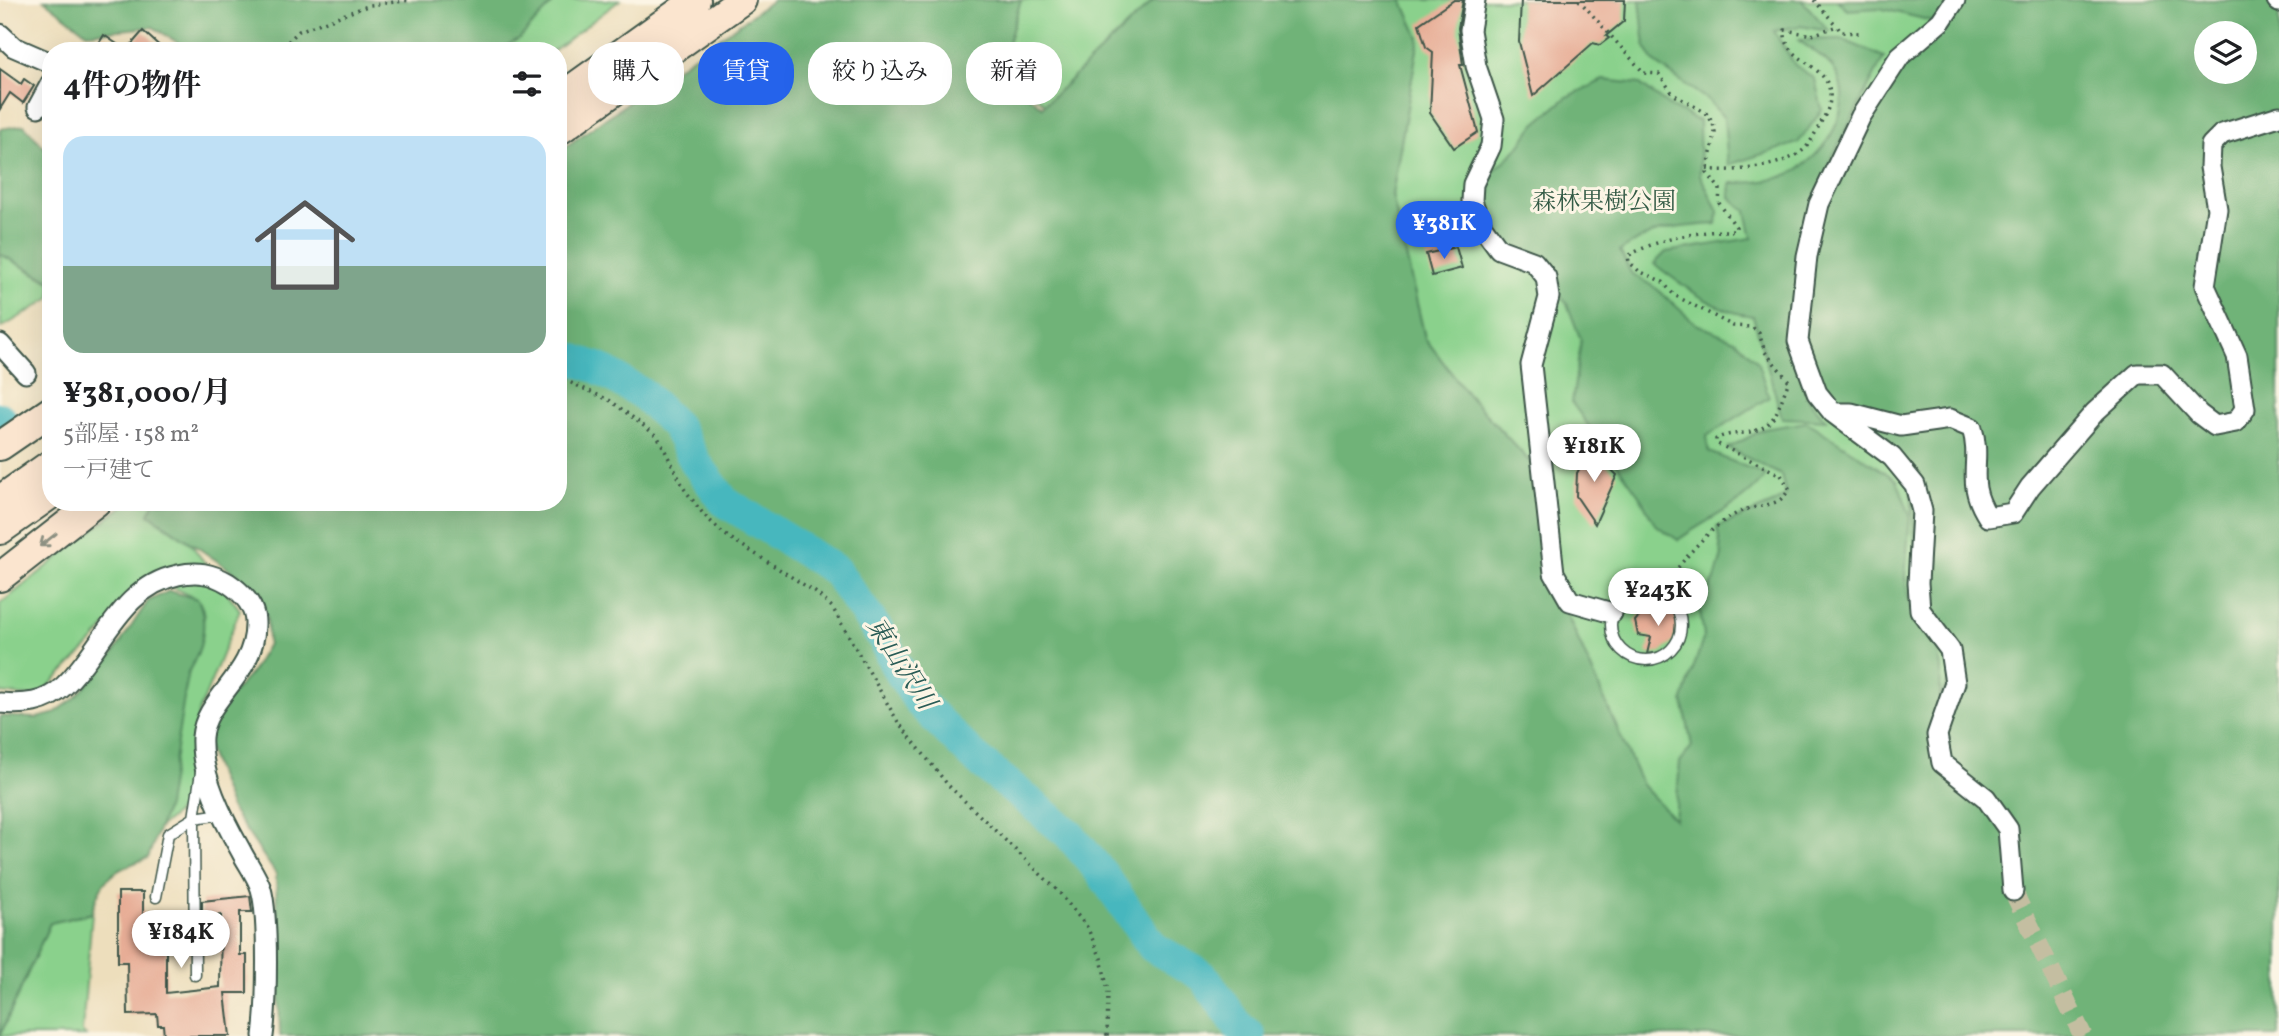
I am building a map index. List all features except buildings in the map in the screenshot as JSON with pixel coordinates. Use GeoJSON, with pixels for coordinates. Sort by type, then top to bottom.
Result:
{"type":"FeatureCollection","features":[{"type":"Feature","properties":{"kind":"main road"},"geometry":{"type":"LineString","coordinates":[[567,80],[623,40],[694,0]]}},
{"type":"Feature","properties":{"kind":"main road"},"geometry":{"type":"LineString","coordinates":[[567,92],[694,0]]}},
{"type":"Feature","properties":{"kind":"main road"},"geometry":{"type":"LineString","coordinates":[[567,125],[742,0]]}},
{"type":"Feature","properties":{"kind":"main road"},"geometry":{"type":"LineString","coordinates":[[0,446],[42,417]]}},
{"type":"Feature","properties":{"kind":"main road"},"geometry":{"type":"LineString","coordinates":[[0,500],[42,470]]}},
{"type":"Feature","properties":{"kind":"main road"},"geometry":{"type":"LineString","coordinates":[[0,530],[42,500]]}},
{"type":"Feature","properties":{"kind":"main road"},"geometry":{"type":"LineString","coordinates":[[0,577],[84,511]]}},
{"type":"Feature","properties":{"kind":"street"},"geometry":{"type":"LineString","coordinates":[[1475,0],[1470,30],[1476,66],[1494,120],[1491,146],[1473,184],[1472,201],[1480,223],[1499,249],[1534,262],[1546,276],[1549,297],[1531,366],[1555,573],[1570,601],[1612,613]]}},
{"type":"Feature","properties":{"kind":"street"},"geometry":{"type":"LineString","coordinates":[[1955,0],[1941,21],[1900,56],[1861,116],[1819,204],[1807,257],[1798,341],[1817,393],[1833,414],[1892,457],[1915,485],[1922,511],[1918,583],[1920,610],[1950,650],[1955,683],[1937,735],[1942,763],[1986,798],[2008,829],[2013,891]]}},
{"type":"Feature","properties":{"kind":"street"},"geometry":{"type":"LineString","coordinates":[[0,34],[14,47],[42,58]]}},
{"type":"Feature","properties":{"kind":"street"},"geometry":{"type":"LineString","coordinates":[[38,107],[42,100]]}},
{"type":"Feature","properties":{"kind":"street"},"geometry":{"type":"LineString","coordinates":[[1833,414],[1851,413],[1901,426],[1950,419],[1972,428],[1978,447],[1973,479],[1980,504],[1988,517],[2013,513],[2030,487],[2095,412],[2137,374],[2162,374],[2199,414],[2215,426],[2236,422],[2245,409],[2237,356],[2205,286],[2217,209],[2210,167],[2211,145],[2222,134],[2279,116]]}},
{"type":"Feature","properties":{"kind":"street"},"geometry":{"type":"LineString","coordinates":[[0,344],[26,373]]}},
{"type":"Feature","properties":{"kind":"street"},"geometry":{"type":"LineString","coordinates":[[0,703],[42,701],[64,686],[137,593],[154,581],[196,572],[216,576],[247,597],[256,623],[251,654],[213,711],[202,734],[203,761],[223,814],[261,887],[266,915],[263,1036]]}},
{"type":"Feature","properties":{"kind":"lane"},"geometry":{"type":"LineString","coordinates":[[1644,589],[1658,591],[1670,598],[1678,609],[1682,623],[1679,637],[1672,649],[1661,657],[1648,661],[1634,659],[1622,652],[1614,640],[1610,627],[1612,613],[1619,601],[1630,593],[1644,589]]}},
{"type":"Feature","properties":{"kind":"lane"},"geometry":{"type":"LineString","coordinates":[[195,975],[194,818],[203,761]]}},
{"type":"Feature","properties":{"kind":"lane"},"geometry":{"type":"LineString","coordinates":[[156,897],[168,834],[194,818],[223,814]]}},
{"type":"Feature","properties":{"kind":"path"},"geometry":{"type":"LineString","coordinates":[[287,42],[299,31],[370,5],[412,0]]}},
{"type":"Feature","properties":{"kind":"path"},"geometry":{"type":"LineString","coordinates":[[1579,0],[1644,73],[1659,74],[1673,94],[1706,113],[1715,133],[1707,173],[1720,189],[1720,204],[1736,227],[1734,231],[1707,231],[1686,238],[1667,239],[1628,256],[1629,262],[1639,271],[1663,282],[1674,295],[1733,326],[1752,327],[1759,333],[1765,352],[1789,382],[1771,423],[1764,429],[1716,439],[1716,443],[1781,475],[1789,488],[1786,495],[1776,503],[1741,512],[1717,527],[1694,548],[1658,591]]}},
{"type":"Feature","properties":{"kind":"path"},"geometry":{"type":"LineString","coordinates":[[1814,0],[1841,32],[1860,33]]}},
{"type":"Feature","properties":{"kind":"path"},"geometry":{"type":"LineString","coordinates":[[1707,169],[1726,172],[1783,160],[1805,149],[1828,111],[1830,93],[1826,79],[1815,67],[1799,58],[1784,36],[1785,30],[1812,35],[1837,26]]}},
{"type":"Feature","properties":{"kind":"path"},"geometry":{"type":"LineString","coordinates":[[567,381],[611,401],[658,437],[685,490],[724,534],[814,592],[832,607],[898,722],[940,774],[1058,891],[1087,927],[1101,958],[1108,991],[1107,1036]]}},
{"type":"Feature","properties":{"kind":"green space"},"geometry":{"type":"Polygon","coordinates":[[[44,0],[556,0],[513,42],[177,42],[153,27],[87,33],[44,0]]]}},
{"type":"Feature","properties":{"kind":"green space"},"geometry":{"type":"Polygon","coordinates":[[[556,0],[620,0],[565,42],[506,42],[532,25],[556,0]]]}},
{"type":"Feature","properties":{"kind":"green space"},"geometry":{"type":"Polygon","coordinates":[[[773,0],[1021,0],[1008,42],[966,42],[966,105],[1042,107],[1062,105],[1062,88],[1154,0],[1402,0],[1419,38],[1392,195],[1425,338],[1468,395],[1532,464],[1568,617],[1642,785],[1675,820],[1680,762],[1692,746],[1683,700],[1704,636],[1699,607],[1715,579],[1722,555],[1717,527],[1775,503],[1786,495],[1781,475],[1728,448],[1764,429],[1807,422],[1897,480],[1910,515],[1905,577],[1911,609],[1937,647],[1941,668],[1940,700],[1953,669],[1918,587],[1910,479],[1798,365],[1808,399],[1826,420],[1782,418],[1753,316],[1739,314],[1713,304],[1654,264],[1666,252],[1752,238],[1746,211],[1730,197],[1731,183],[1760,182],[1788,175],[1814,156],[1831,134],[1841,109],[1840,84],[1828,62],[1798,40],[1841,39],[1884,57],[1828,165],[1838,165],[1932,21],[1879,8],[1847,10],[1837,0],[2279,0],[2279,1036],[280,1036],[276,874],[231,809],[206,744],[216,712],[251,673],[268,644],[267,617],[246,581],[149,514],[150,511],[567,511],[567,146],[624,105],[684,105],[684,63],[698,53],[698,105],[794,105],[794,42],[714,42],[773,0]]]}},
{"type":"Feature","properties":{"kind":"green space"},"geometry":{"type":"Polygon","coordinates":[[[1021,0],[1154,0],[1062,88],[1062,42],[1008,42],[1021,0]]]}},
{"type":"Feature","properties":{"kind":"green space","name":"森林果樹公園"},"geometry":{"type":"Polygon","coordinates":[[[1402,0],[1950,0],[1910,479],[1953,669],[1937,735],[1754,857],[1711,861],[1642,785],[1568,617],[1532,464],[1468,395],[1425,338],[1392,195],[1419,38],[1402,0]]]}},
{"type":"Feature","properties":{"kind":"green space"},"geometry":{"type":"Polygon","coordinates":[[[1640,0],[1802,0],[1829,31],[1800,26],[1774,31],[1795,65],[1815,79],[1822,110],[1798,143],[1728,165],[1724,118],[1709,101],[1654,62],[1645,47],[1640,0]]]}},
{"type":"Feature","properties":{"kind":"green space"},"geometry":{"type":"Polygon","coordinates":[[[1603,80],[1640,84],[1669,106],[1699,121],[1700,175],[1718,211],[1717,224],[1655,233],[1620,251],[1631,273],[1657,289],[1696,324],[1737,341],[1757,361],[1769,397],[1707,436],[1709,452],[1766,475],[1747,495],[1678,540],[1655,524],[1639,495],[1572,403],[1581,340],[1567,304],[1546,277],[1499,249],[1472,192],[1516,150],[1535,124],[1567,97],[1603,80]]]}},
{"type":"Feature","properties":{"kind":"green space"},"geometry":{"type":"Polygon","coordinates":[[[24,125],[42,145],[42,276],[0,254],[0,129],[24,125]]]}},
{"type":"Feature","properties":{"kind":"green space"},"geometry":{"type":"Polygon","coordinates":[[[0,254],[42,278],[42,303],[1,328],[0,254]]]}},
{"type":"Feature","properties":{"kind":"green space"},"geometry":{"type":"Polygon","coordinates":[[[117,511],[150,511],[149,514],[190,543],[240,610],[198,714],[187,804],[159,828],[188,676],[205,614],[198,599],[150,577],[88,647],[38,697],[0,693],[0,604],[117,511]]]}},
{"type":"Feature","properties":{"kind":"green space"},"geometry":{"type":"Polygon","coordinates":[[[169,591],[198,599],[203,627],[197,655],[188,672],[167,806],[148,858],[126,866],[111,876],[99,891],[92,913],[50,923],[0,1035],[0,716],[36,718],[53,714],[75,698],[111,657],[148,601],[169,591]]]}},
{"type":"Feature","properties":{"kind":"green space"},"geometry":{"type":"Polygon","coordinates":[[[92,913],[82,1032],[86,1036],[0,1036],[50,923],[92,913]]]}},
{"type":"Feature","properties":{"kind":"waterway","name":"東山沢川"},"geometry":{"type":"LineString","coordinates":[[567,357],[598,368],[644,395],[676,426],[696,463],[724,501],[835,570],[885,641],[895,664],[920,703],[973,756],[1068,833],[1103,875],[1153,947],[1203,976],[1240,1028],[1250,1036]]}},
{"type":"Feature","properties":{"kind":"tunnel"},"geometry":{"type":"LineString","coordinates":[[2013,891],[2083,1036]]}}]}
